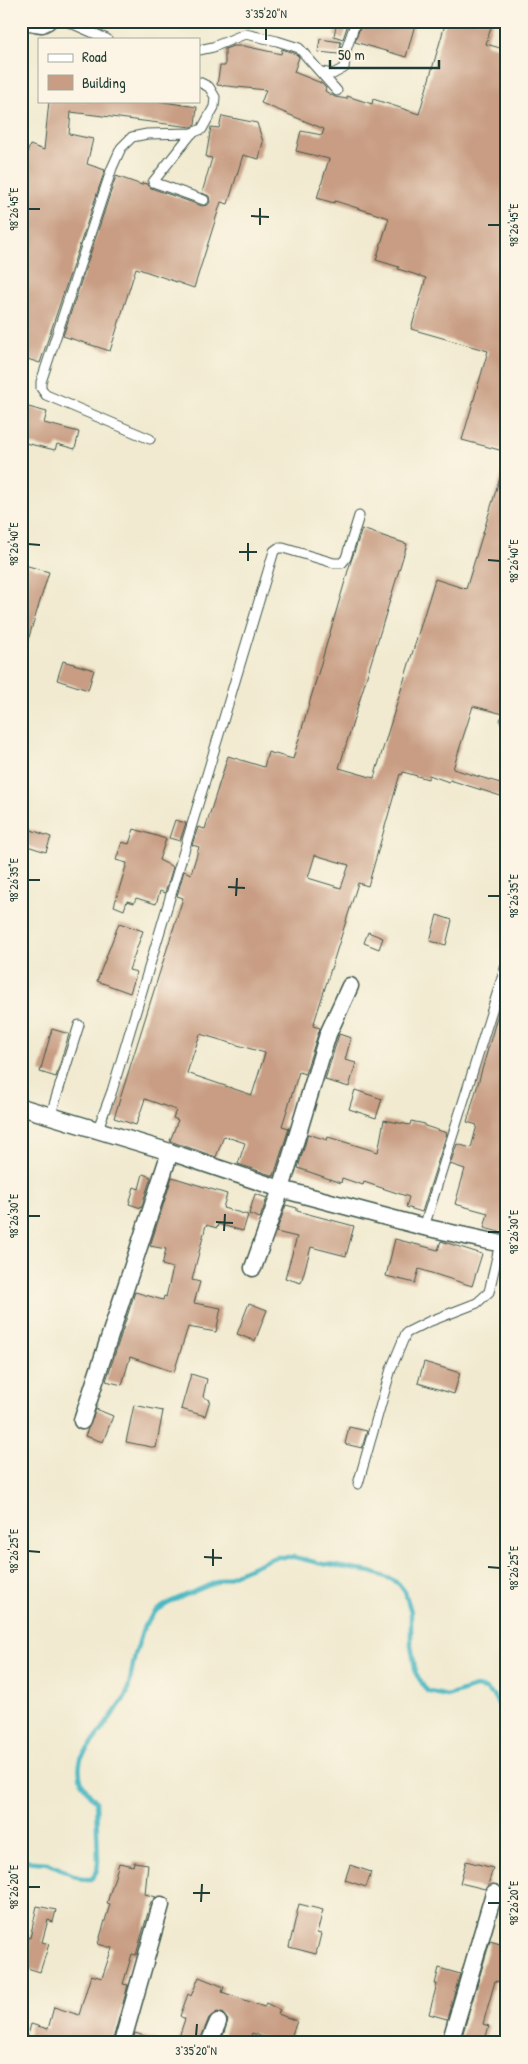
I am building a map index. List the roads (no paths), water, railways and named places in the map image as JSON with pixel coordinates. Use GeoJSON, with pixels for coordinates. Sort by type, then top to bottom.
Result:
{"type":"FeatureCollection","features":[{"type":"Feature","properties":{"kind":"street"},"geometry":{"type":"LineString","coordinates":[[21,21],[42,24],[48,21]]}},
{"type":"Feature","properties":{"kind":"street"},"geometry":{"type":"LineString","coordinates":[[253,1268],[281,1189],[328,1034],[350,986]]}},
{"type":"Feature","properties":{"kind":"street"},"geometry":{"type":"LineString","coordinates":[[22,1111],[50,1117],[170,1152],[281,1189],[424,1227],[503,1244]]}},
{"type":"Feature","properties":{"kind":"street"},"geometry":{"type":"LineString","coordinates":[[82,1421],[170,1152]]}},
{"type":"Feature","properties":{"kind":"street"},"geometry":{"type":"LineString","coordinates":[[450,2043],[494,1893]]}},
{"type":"Feature","properties":{"kind":"street"},"geometry":{"type":"LineString","coordinates":[[122,2043],[161,1905]]}},
{"type":"Feature","properties":{"kind":"street"},"geometry":{"type":"LineString","coordinates":[[209,2043],[218,2022]]}},
{"type":"Feature","properties":{"kind":"lane"},"geometry":{"type":"LineString","coordinates":[[66,21],[105,38]]}},
{"type":"Feature","properties":{"kind":"lane"},"geometry":{"type":"LineString","coordinates":[[321,72],[333,74],[344,68],[346,50],[356,21]]}},
{"type":"Feature","properties":{"kind":"lane"},"geometry":{"type":"LineString","coordinates":[[200,50],[213,47],[245,34],[299,48],[337,91]]}},
{"type":"Feature","properties":{"kind":"lane"},"geometry":{"type":"LineString","coordinates":[[150,439],[46,395],[41,388],[41,382],[109,178],[121,148],[126,141],[139,135],[192,133],[202,129],[215,103],[213,92],[200,83]]}},
{"type":"Feature","properties":{"kind":"lane"},"geometry":{"type":"LineString","coordinates":[[192,133],[153,182],[204,200]]}},
{"type":"Feature","properties":{"kind":"lane"},"geometry":{"type":"LineString","coordinates":[[97,1131],[112,1091],[274,551],[278,548],[283,548],[334,563],[342,563],[346,558],[359,516]]}},
{"type":"Feature","properties":{"kind":"lane"},"geometry":{"type":"LineString","coordinates":[[424,1227],[507,962]]}},
{"type":"Feature","properties":{"kind":"lane"},"geometry":{"type":"LineString","coordinates":[[50,1117],[79,1025]]}},
{"type":"Feature","properties":{"kind":"lane"},"geometry":{"type":"LineString","coordinates":[[358,1484],[391,1369],[406,1333],[428,1322],[477,1303],[488,1292],[503,1244]]}},
{"type":"Feature","properties":{"kind":"waterway"},"geometry":{"type":"LineString","coordinates":[[21,1861],[48,1863],[82,1879],[92,1879],[97,1870],[98,1861],[96,1801],[87,1791],[80,1777],[81,1758],[127,1695],[135,1655],[144,1626],[156,1611],[172,1601],[275,1557],[294,1557],[371,1572],[399,1584],[405,1592],[411,1612],[411,1645],[416,1674],[427,1691],[447,1696],[476,1687],[486,1689],[493,1695],[507,1719]]}}]}
